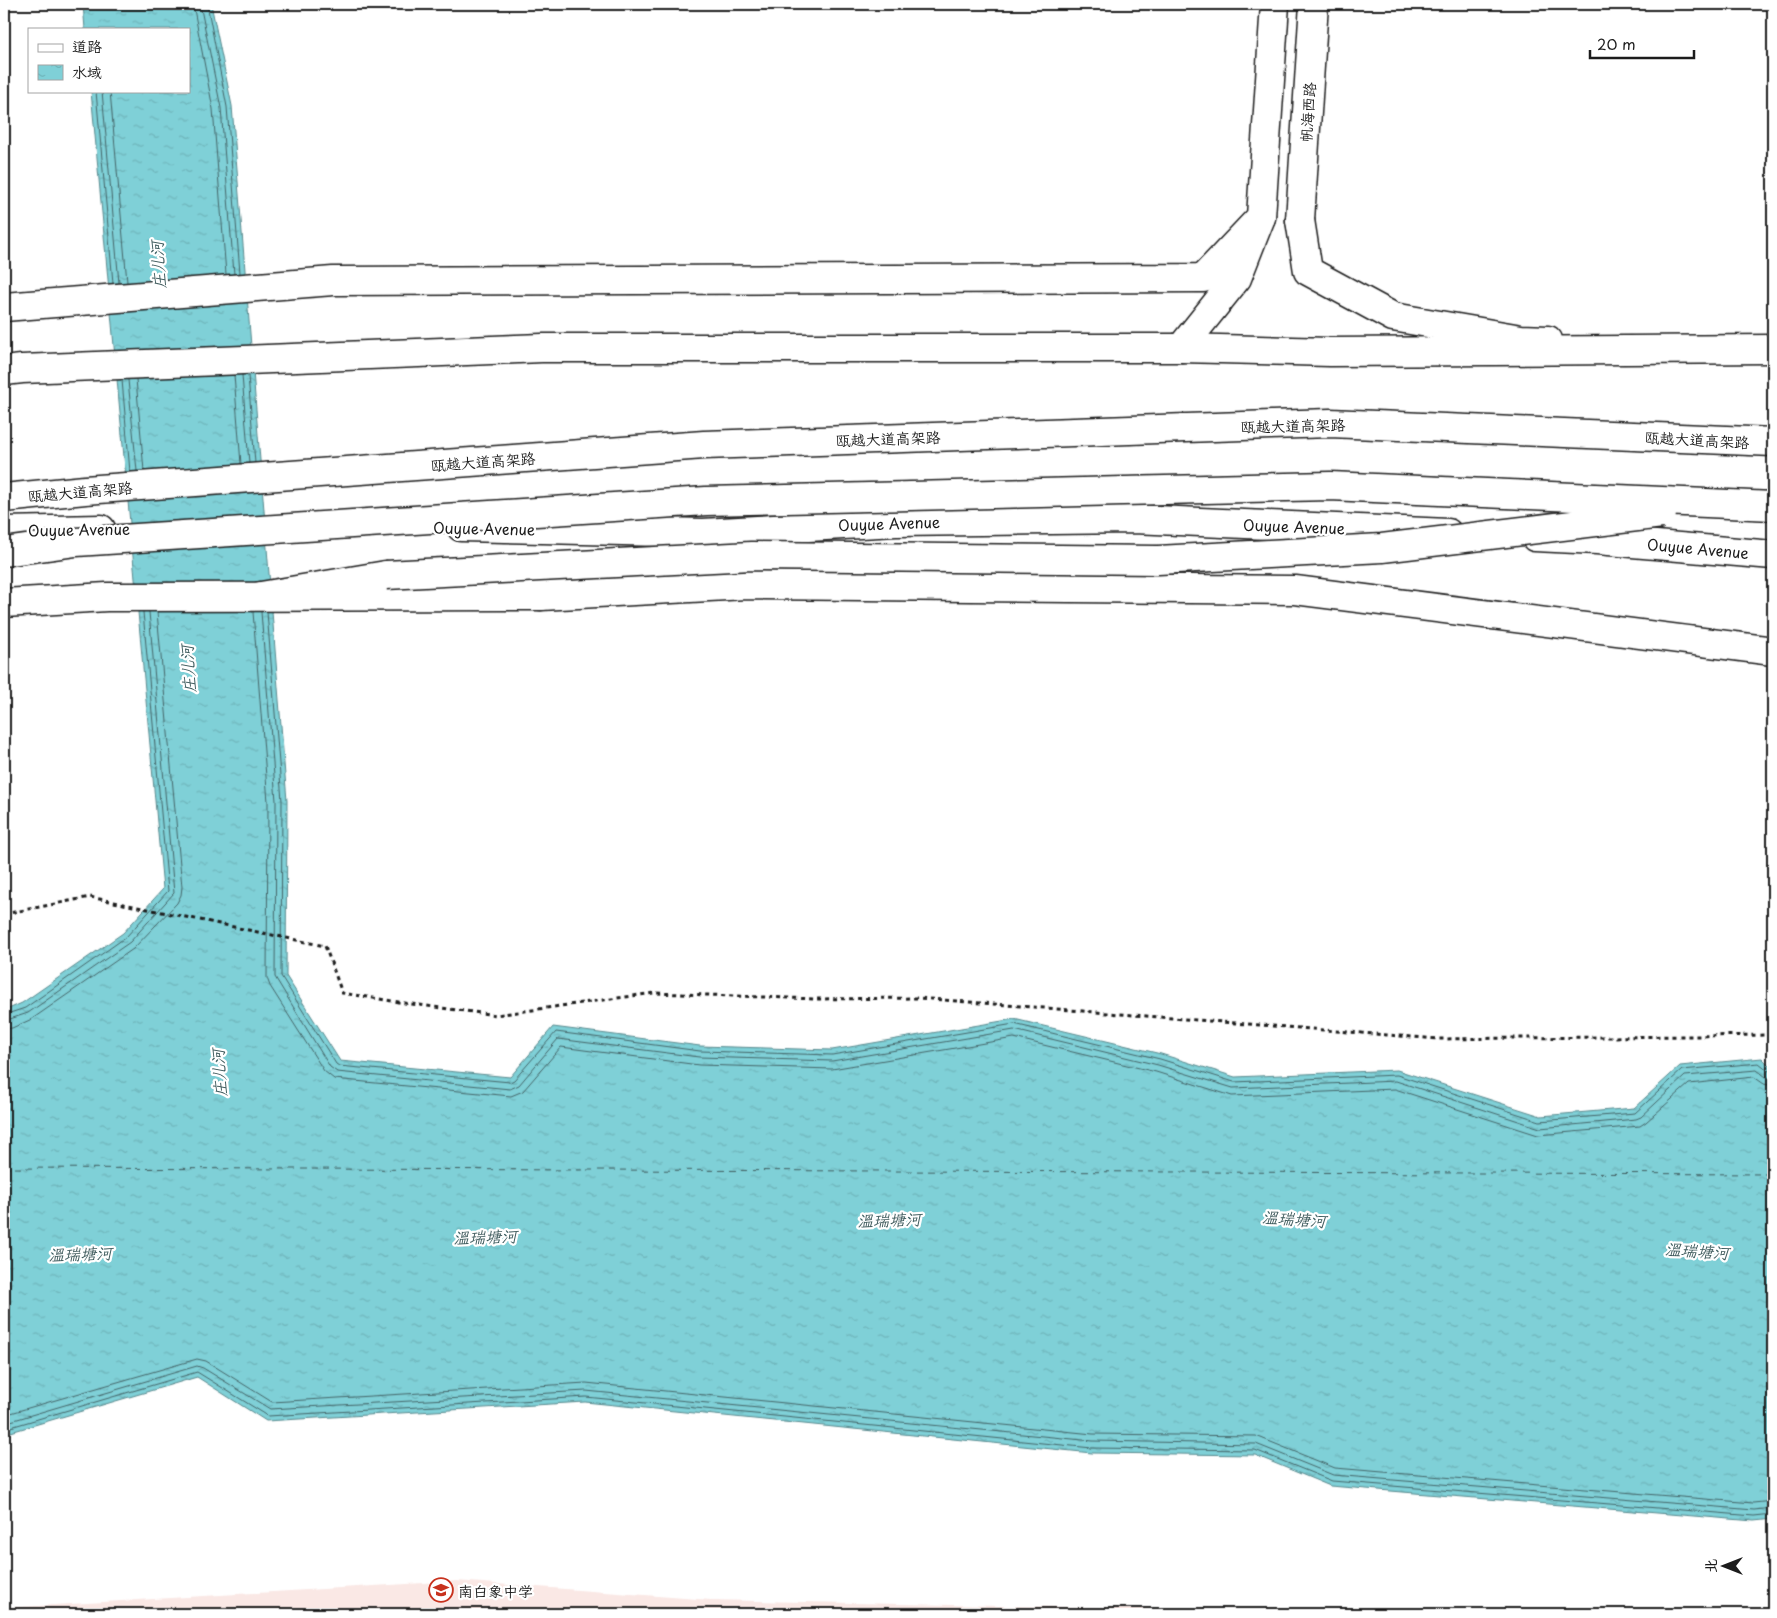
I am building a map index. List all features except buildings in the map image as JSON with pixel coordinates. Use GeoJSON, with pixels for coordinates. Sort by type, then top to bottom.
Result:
{"type":"FeatureCollection","features":[{"type":"Feature","properties":{"kind":"main road"},"geometry":{"type":"LineString","coordinates":[[1181,348],[1237,278],[1261,218],[1275,4]]}},
{"type":"Feature","properties":{"kind":"main road","name":"帆海西路"},"geometry":{"type":"LineString","coordinates":[[1314,4],[1300,220],[1308,271],[1393,316],[1521,339],[1719,350]]}},
{"type":"Feature","properties":{"kind":"main road"},"geometry":{"type":"LineString","coordinates":[[4,307],[333,281],[1203,278],[1261,218]]}},
{"type":"Feature","properties":{"kind":"main road"},"geometry":{"type":"LineString","coordinates":[[4,371],[542,348],[1181,348],[1330,352],[1773,349]]}},
{"type":"Feature","properties":{"kind":"main road","name":"瓯越大道高架路"},"geometry":{"type":"LineString","coordinates":[[4,498],[115,488],[704,445],[1320,423],[1773,442]]}},
{"type":"Feature","properties":{"kind":"main road"},"geometry":{"type":"LineString","coordinates":[[4,552],[76,542],[706,501],[1330,486],[1773,506]]}},
{"type":"Feature","properties":{"kind":"main road"},"geometry":{"type":"LineString","coordinates":[[261,596],[386,575],[751,556],[1178,559],[1382,548],[1740,504]]}},
{"type":"Feature","properties":{"kind":"main road","name":"Ouyue Avenue"},"geometry":{"type":"LineString","coordinates":[[4,531],[258,523],[703,533],[896,522],[1134,519],[1597,540],[1773,554]]}},
{"type":"Feature","properties":{"kind":"main road"},"geometry":{"type":"LineString","coordinates":[[541,596],[703,533]]}},
{"type":"Feature","properties":{"kind":"main road"},"geometry":{"type":"LineString","coordinates":[[4,603],[106,597],[541,596],[746,584],[1295,590],[1773,651]]}},
{"type":"Feature","properties":{"kind":"path"},"geometry":{"type":"LineString","coordinates":[[4,914],[90,897],[130,905],[325,946],[342,993],[496,1015],[654,993],[816,999],[918,998],[1438,1039],[1773,1035]]}},
{"type":"Feature","properties":{"kind":"shaded area","name":"南白象中学"},"geometry":{"type":"Polygon","coordinates":[[[457,1581],[711,1600],[1299,1612],[1299,1614],[4,1614],[4,1608],[457,1581]]]}},
{"type":"Feature","properties":{"kind":"water"},"geometry":{"type":"Polygon","coordinates":[[[83,4],[211,4],[232,106],[287,801],[286,976],[340,1061],[510,1077],[553,1027],[700,1046],[832,1050],[1014,1019],[1161,1054],[1235,1077],[1397,1070],[1541,1116],[1634,1108],[1680,1066],[1762,1058],[1773,1069],[1773,1519],[1754,1521],[1330,1486],[1255,1455],[1092,1453],[585,1402],[266,1421],[197,1377],[4,1434],[4,1011],[22,1003],[123,933],[163,889],[91,92],[190,92],[190,28],[85,28],[83,4]]]}},
{"type":"Feature","properties":{"kind":"ferry route"},"geometry":{"type":"LineString","coordinates":[[4,1168],[1773,1174]]}},
{"type":"Feature","properties":{"kind":"place","name":"南白象中学"},"geometry":{"type":"Point","coordinates":[441,1590]}},
{"type":"Feature","properties":{"kind":"water label","name":"庄儿河"},"geometry":{"type":"Point","coordinates":[157,265]}},
{"type":"Feature","properties":{"kind":"water label","name":"庄儿河"},"geometry":{"type":"Point","coordinates":[187,669]}},
{"type":"Feature","properties":{"kind":"water label","name":"庄儿河"},"geometry":{"type":"Point","coordinates":[218,1073]}},
{"type":"Feature","properties":{"kind":"water label","name":"温瑞塘河"},"geometry":{"type":"Point","coordinates":[1294,1218]}},
{"type":"Feature","properties":{"kind":"water label","name":"温瑞塘河"},"geometry":{"type":"Point","coordinates":[889,1219]}},
{"type":"Feature","properties":{"kind":"water label","name":"温瑞塘河"},"geometry":{"type":"Point","coordinates":[485,1236]}},
{"type":"Feature","properties":{"kind":"water label","name":"温瑞塘河"},"geometry":{"type":"Point","coordinates":[1697,1250]}},
{"type":"Feature","properties":{"kind":"water label","name":"温瑞塘河"},"geometry":{"type":"Point","coordinates":[80,1253]}}]}
